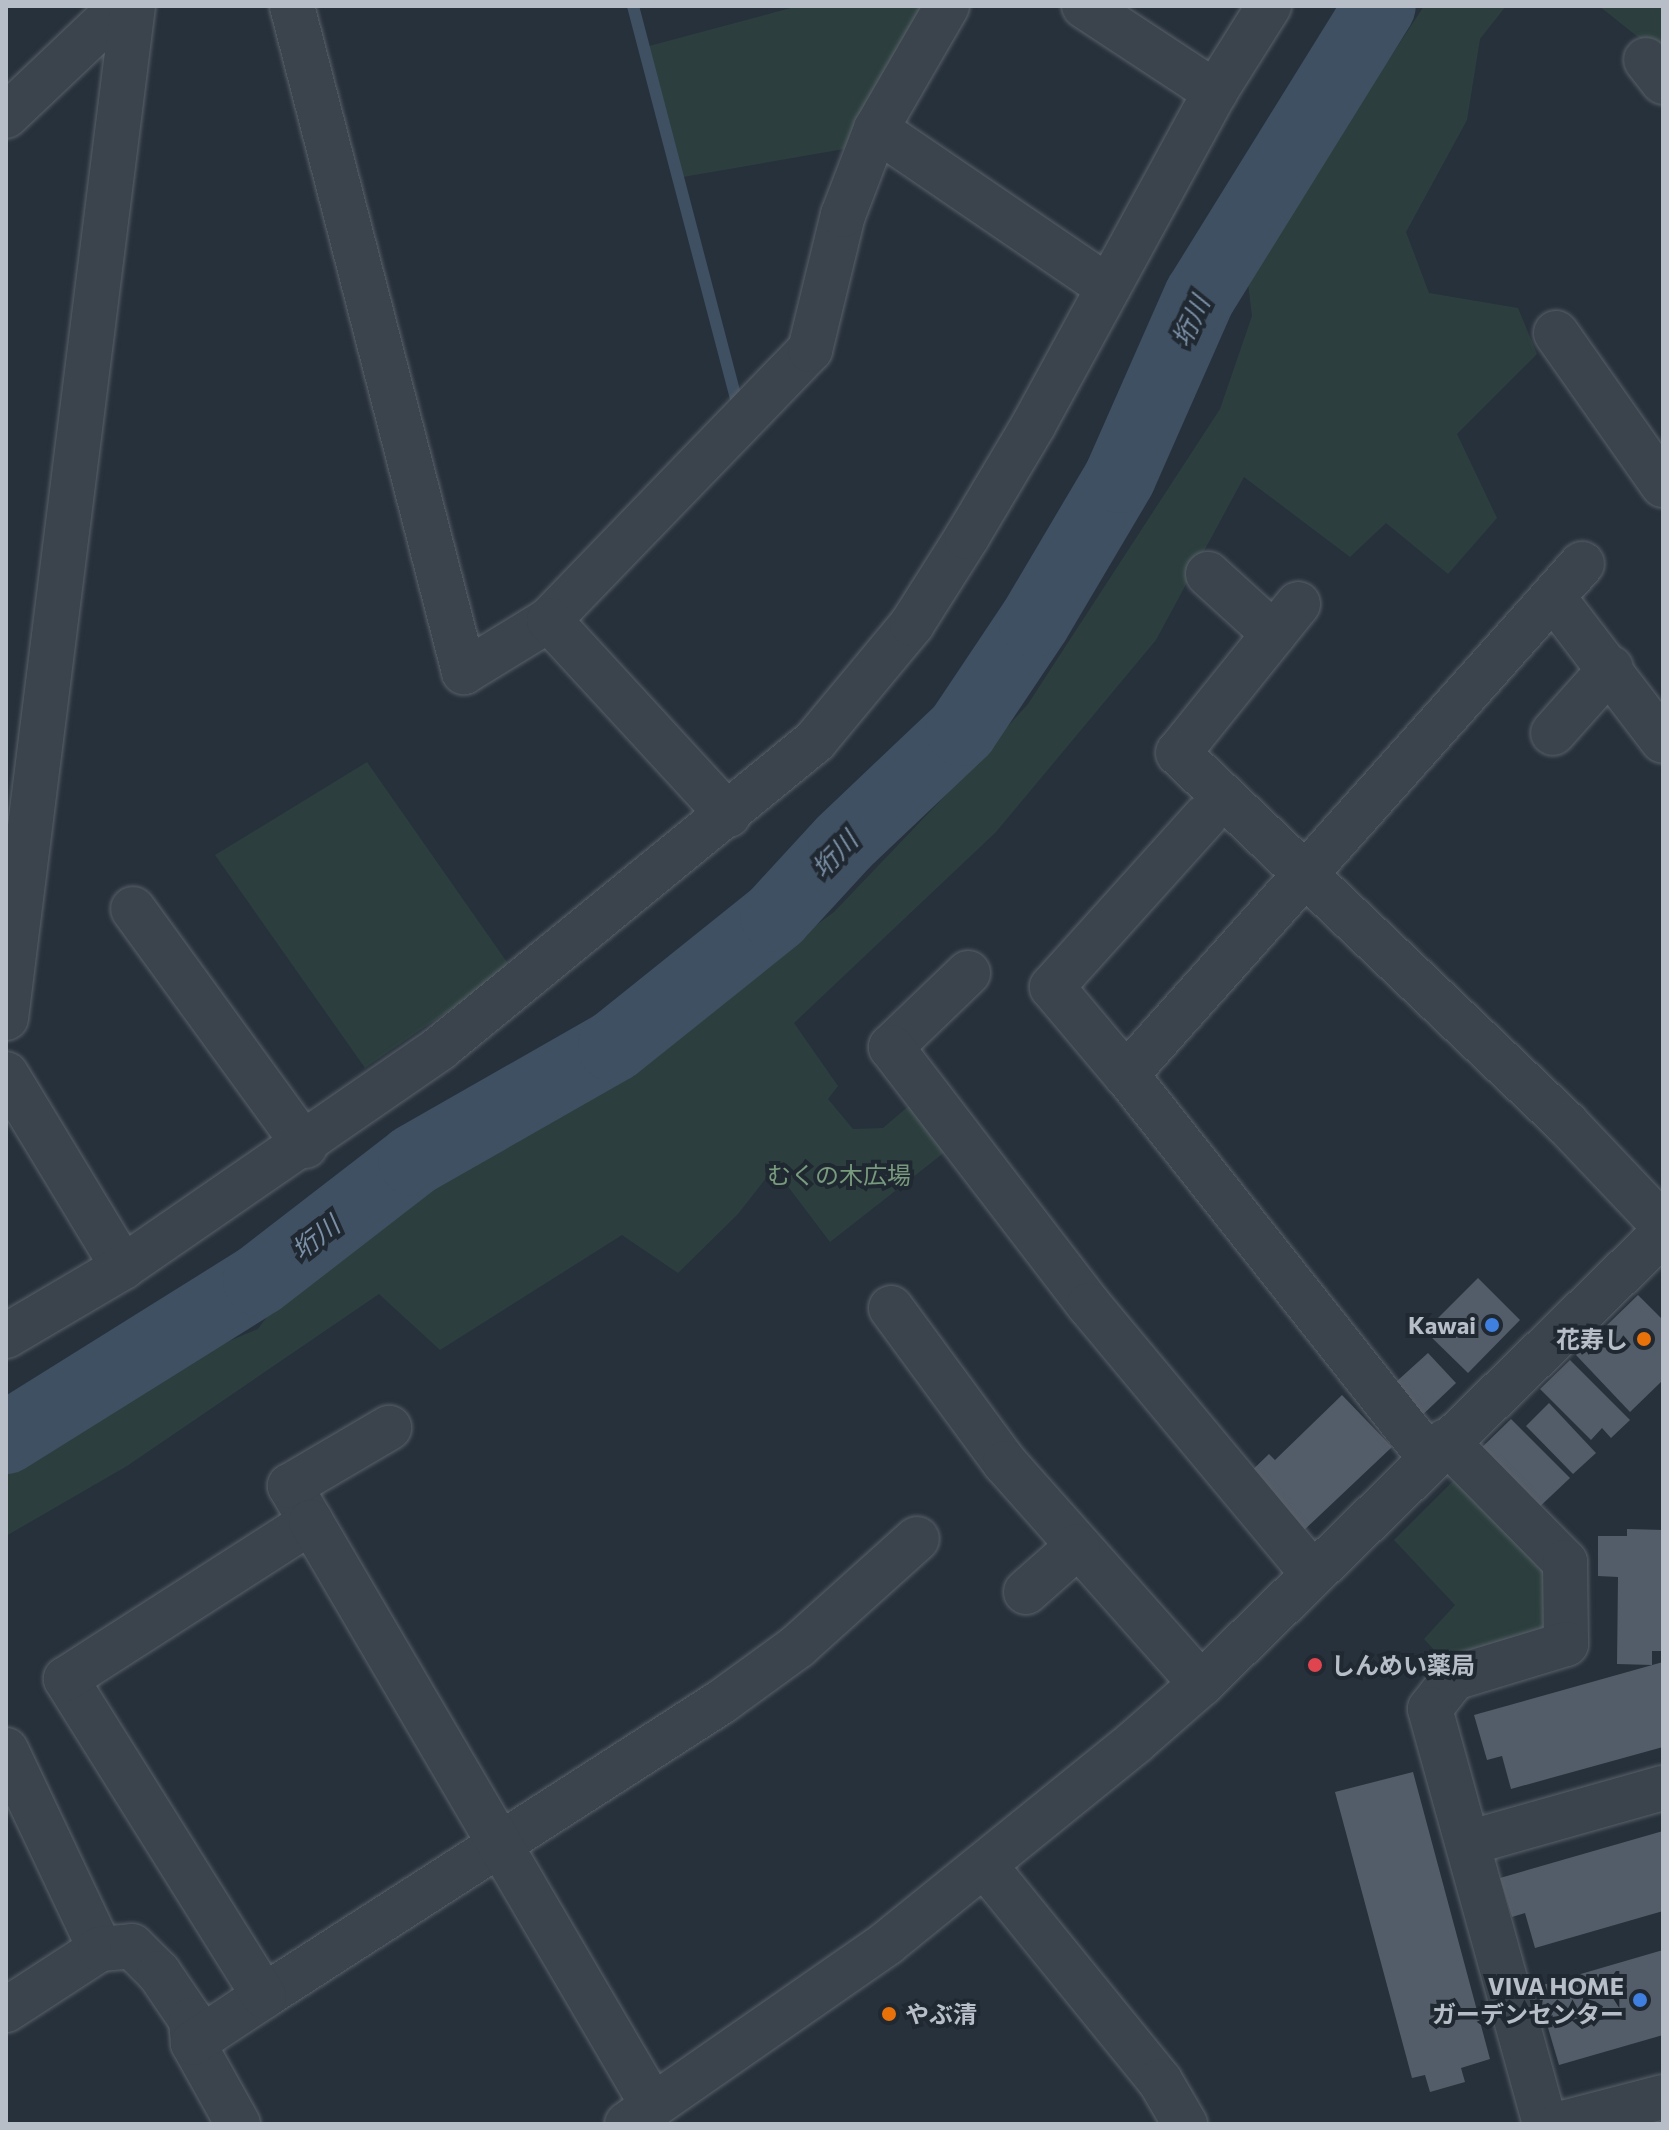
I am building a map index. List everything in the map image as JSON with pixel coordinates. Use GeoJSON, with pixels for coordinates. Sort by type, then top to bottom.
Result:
{"type":"FeatureCollection","features":[{"type":"Feature","properties":{"kind":"street"},"geometry":{"type":"LineString","coordinates":[[6,116],[122,6]]}},
{"type":"Feature","properties":{"kind":"street"},"geometry":{"type":"LineString","coordinates":[[6,1018],[133,6]]}},
{"type":"Feature","properties":{"kind":"street"},"geometry":{"type":"LineString","coordinates":[[292,6],[464,672],[549,620],[810,350],[843,215],[876,129],[947,6]]}},
{"type":"Feature","properties":{"kind":"street"},"geometry":{"type":"LineString","coordinates":[[1084,6],[1215,92]]}},
{"type":"Feature","properties":{"kind":"street"},"geometry":{"type":"LineString","coordinates":[[6,1336],[123,1267],[305,1146],[565,952],[815,741],[912,624],[1034,424],[1215,92],[1269,6]]}},
{"type":"Feature","properties":{"kind":"street"},"geometry":{"type":"LineString","coordinates":[[876,129],[1108,287]]}},
{"type":"Feature","properties":{"kind":"street"},"geometry":{"type":"LineString","coordinates":[[1556,333],[1659,479]]}},
{"type":"Feature","properties":{"kind":"street"},"geometry":{"type":"LineString","coordinates":[[1126,1075],[1309,875],[1582,564]]}},
{"type":"Feature","properties":{"kind":"street"},"geometry":{"type":"LineString","coordinates":[[1208,574],[1286,619],[1178,753],[1309,875],[1663,1225]]}},
{"type":"Feature","properties":{"kind":"street"},"geometry":{"type":"LineString","coordinates":[[1553,597],[1611,668],[1663,741]]}},
{"type":"Feature","properties":{"kind":"street"},"geometry":{"type":"LineString","coordinates":[[549,620],[728,815]]}},
{"type":"Feature","properties":{"kind":"street"},"geometry":{"type":"LineString","coordinates":[[1553,733],[1611,668]]}},
{"type":"Feature","properties":{"kind":"street"},"geometry":{"type":"LineString","coordinates":[[1205,817],[1052,987],[1438,1450],[1565,1562],[1566,1644],[1454,1678],[1430,1709],[1545,2124]]}},
{"type":"Feature","properties":{"kind":"street"},"geometry":{"type":"LineString","coordinates":[[133,909],[305,1146]]}},
{"type":"Feature","properties":{"kind":"street"},"geometry":{"type":"LineString","coordinates":[[968,973],[891,1047],[1089,1305],[1313,1574]]}},
{"type":"Feature","properties":{"kind":"street"},"geometry":{"type":"LineString","coordinates":[[6,1074],[123,1267]]}},
{"type":"Feature","properties":{"kind":"street"},"geometry":{"type":"LineString","coordinates":[[389,1428],[290,1486],[503,1847],[640,2115],[782,2020],[986,1867],[1201,1684],[1663,1233]]}},
{"type":"Feature","properties":{"kind":"street"},"geometry":{"type":"LineString","coordinates":[[891,1308],[979,1426],[1078,1546],[1201,1684]]}},
{"type":"Feature","properties":{"kind":"street"},"geometry":{"type":"LineString","coordinates":[[264,1996],[66,1679],[311,1522]]}},
{"type":"Feature","properties":{"kind":"street"},"geometry":{"type":"LineString","coordinates":[[193,2043],[503,1847],[798,1646],[917,1539]]}},
{"type":"Feature","properties":{"kind":"street"},"geometry":{"type":"LineString","coordinates":[[1026,1592],[1078,1546]]}},
{"type":"Feature","properties":{"kind":"street"},"geometry":{"type":"LineString","coordinates":[[6,1750],[100,1949]]}},
{"type":"Feature","properties":{"kind":"street"},"geometry":{"type":"LineString","coordinates":[[1468,1843],[1663,1788]]}},
{"type":"Feature","properties":{"kind":"street"},"geometry":{"type":"LineString","coordinates":[[986,1867],[1160,2081],[1185,2124]]}},
{"type":"Feature","properties":{"kind":"street"},"geometry":{"type":"LineString","coordinates":[[6,2010],[100,1949],[132,1946],[159,1973],[191,2020],[193,2043],[238,2124]]}},
{"type":"Feature","properties":{"kind":"street"},"geometry":{"type":"LineString","coordinates":[[1559,2124],[1663,2097]]}},
{"type":"Feature","properties":{"kind":"green space"},"geometry":{"type":"Polygon","coordinates":[[[798,6],[927,6],[850,148],[683,177],[649,46],[798,6]]]}},
{"type":"Feature","properties":{"kind":"green space","name":"むくの木広場"},"geometry":{"type":"Polygon","coordinates":[[[1424,6],[1506,6],[1480,39],[1467,120],[1406,232],[1429,293],[1518,308],[1537,354],[1457,434],[1497,518],[1448,574],[1386,523],[1350,557],[1244,477],[1156,640],[996,832],[794,1023],[838,1086],[828,1099],[853,1129],[883,1128],[911,1104],[950,1148],[830,1242],[774,1168],[738,1214],[678,1273],[622,1235],[440,1350],[379,1294],[127,1466],[6,1536],[6,1464],[177,1363],[258,1329],[305,1265],[710,1003],[834,912],[941,800],[1028,704],[1220,409],[1252,316],[1247,275],[1424,6]]]}},
{"type":"Feature","properties":{"kind":"green space"},"geometry":{"type":"Polygon","coordinates":[[[1599,6],[1663,6],[1663,57],[1599,6]]]}},
{"type":"Feature","properties":{"kind":"green space"},"geometry":{"type":"Polygon","coordinates":[[[367,762],[511,968],[365,1068],[215,855],[367,762]]]}},
{"type":"Feature","properties":{"kind":"green space"},"geometry":{"type":"Polygon","coordinates":[[[1464,1470],[1554,1562],[1554,1634],[1447,1664],[1424,1639],[1455,1605],[1394,1540],[1464,1470]]]}},
{"type":"Feature","properties":{"kind":"building"},"geometry":{"type":"Polygon","coordinates":[[[1478,1278],[1520,1320],[1468,1373],[1425,1331],[1478,1278]]]}},
{"type":"Feature","properties":{"kind":"building"},"geometry":{"type":"Polygon","coordinates":[[[1638,1295],[1663,1320],[1663,1380],[1630,1412],[1576,1355],[1638,1295]]]}},
{"type":"Feature","properties":{"kind":"building"},"geometry":{"type":"Polygon","coordinates":[[[1428,1353],[1456,1383],[1415,1422],[1386,1391],[1428,1353]]]}},
{"type":"Feature","properties":{"kind":"building"},"geometry":{"type":"Polygon","coordinates":[[[1570,1360],[1630,1420],[1611,1438],[1602,1428],[1591,1440],[1540,1389],[1570,1360]]]}},
{"type":"Feature","properties":{"kind":"building"},"geometry":{"type":"Polygon","coordinates":[[[1342,1395],[1392,1447],[1301,1533],[1243,1479],[1269,1454],[1275,1460],[1342,1395]]]}},
{"type":"Feature","properties":{"kind":"building"},"geometry":{"type":"Polygon","coordinates":[[[1549,1403],[1596,1453],[1573,1474],[1526,1426],[1549,1403]]]}},
{"type":"Feature","properties":{"kind":"building"},"geometry":{"type":"Polygon","coordinates":[[[1511,1419],[1570,1478],[1534,1512],[1476,1453],[1511,1419]]]}},
{"type":"Feature","properties":{"kind":"building"},"geometry":{"type":"Polygon","coordinates":[[[1627,1529],[1663,1530],[1663,1651],[1652,1651],[1652,1665],[1617,1664],[1618,1577],[1598,1576],[1598,1536],[1627,1536],[1627,1529]]]}},
{"type":"Feature","properties":{"kind":"building"},"geometry":{"type":"Polygon","coordinates":[[[1663,1662],[1663,1747],[1511,1789],[1502,1756],[1487,1760],[1474,1715],[1663,1662]]]}},
{"type":"Feature","properties":{"kind":"building"},"geometry":{"type":"Polygon","coordinates":[[[1413,1772],[1490,2059],[1461,2068],[1465,2082],[1430,2092],[1425,2075],[1412,2078],[1335,1792],[1413,1772]]]}},
{"type":"Feature","properties":{"kind":"building"},"geometry":{"type":"Polygon","coordinates":[[[1663,1831],[1663,1911],[1535,1948],[1525,1913],[1512,1917],[1500,1878],[1663,1831]]]}},
{"type":"Feature","properties":{"kind":"building"},"geometry":{"type":"Polygon","coordinates":[[[1663,1950],[1663,2035],[1559,2065],[1536,1987],[1663,1950]]]}},
{"type":"Feature","properties":{"kind":"waterway"},"geometry":{"type":"LineString","coordinates":[[633,6],[739,409]]}},
{"type":"Feature","properties":{"kind":"waterway","name":"垳川"},"geometry":{"type":"LineString","coordinates":[[6,1438],[259,1280],[414,1160],[614,1046],[776,916],[844,842],[962,730],[1035,621],[1120,477],[1200,296],[1380,6]]}},
{"type":"Feature","properties":{"kind":"place","name":"Kawai"},"geometry":{"type":"Point","coordinates":[1492,1325]}},
{"type":"Feature","properties":{"kind":"place","name":"花寿し"},"geometry":{"type":"Point","coordinates":[1644,1339]}},
{"type":"Feature","properties":{"kind":"place","name":"しんめい薬局"},"geometry":{"type":"Point","coordinates":[1315,1665]}},
{"type":"Feature","properties":{"kind":"place","name":"VIVA HOME ガーデンセンター"},"geometry":{"type":"Point","coordinates":[1640,2000]}},
{"type":"Feature","properties":{"kind":"place","name":"やぶ清"},"geometry":{"type":"Point","coordinates":[889,2014]}}]}
